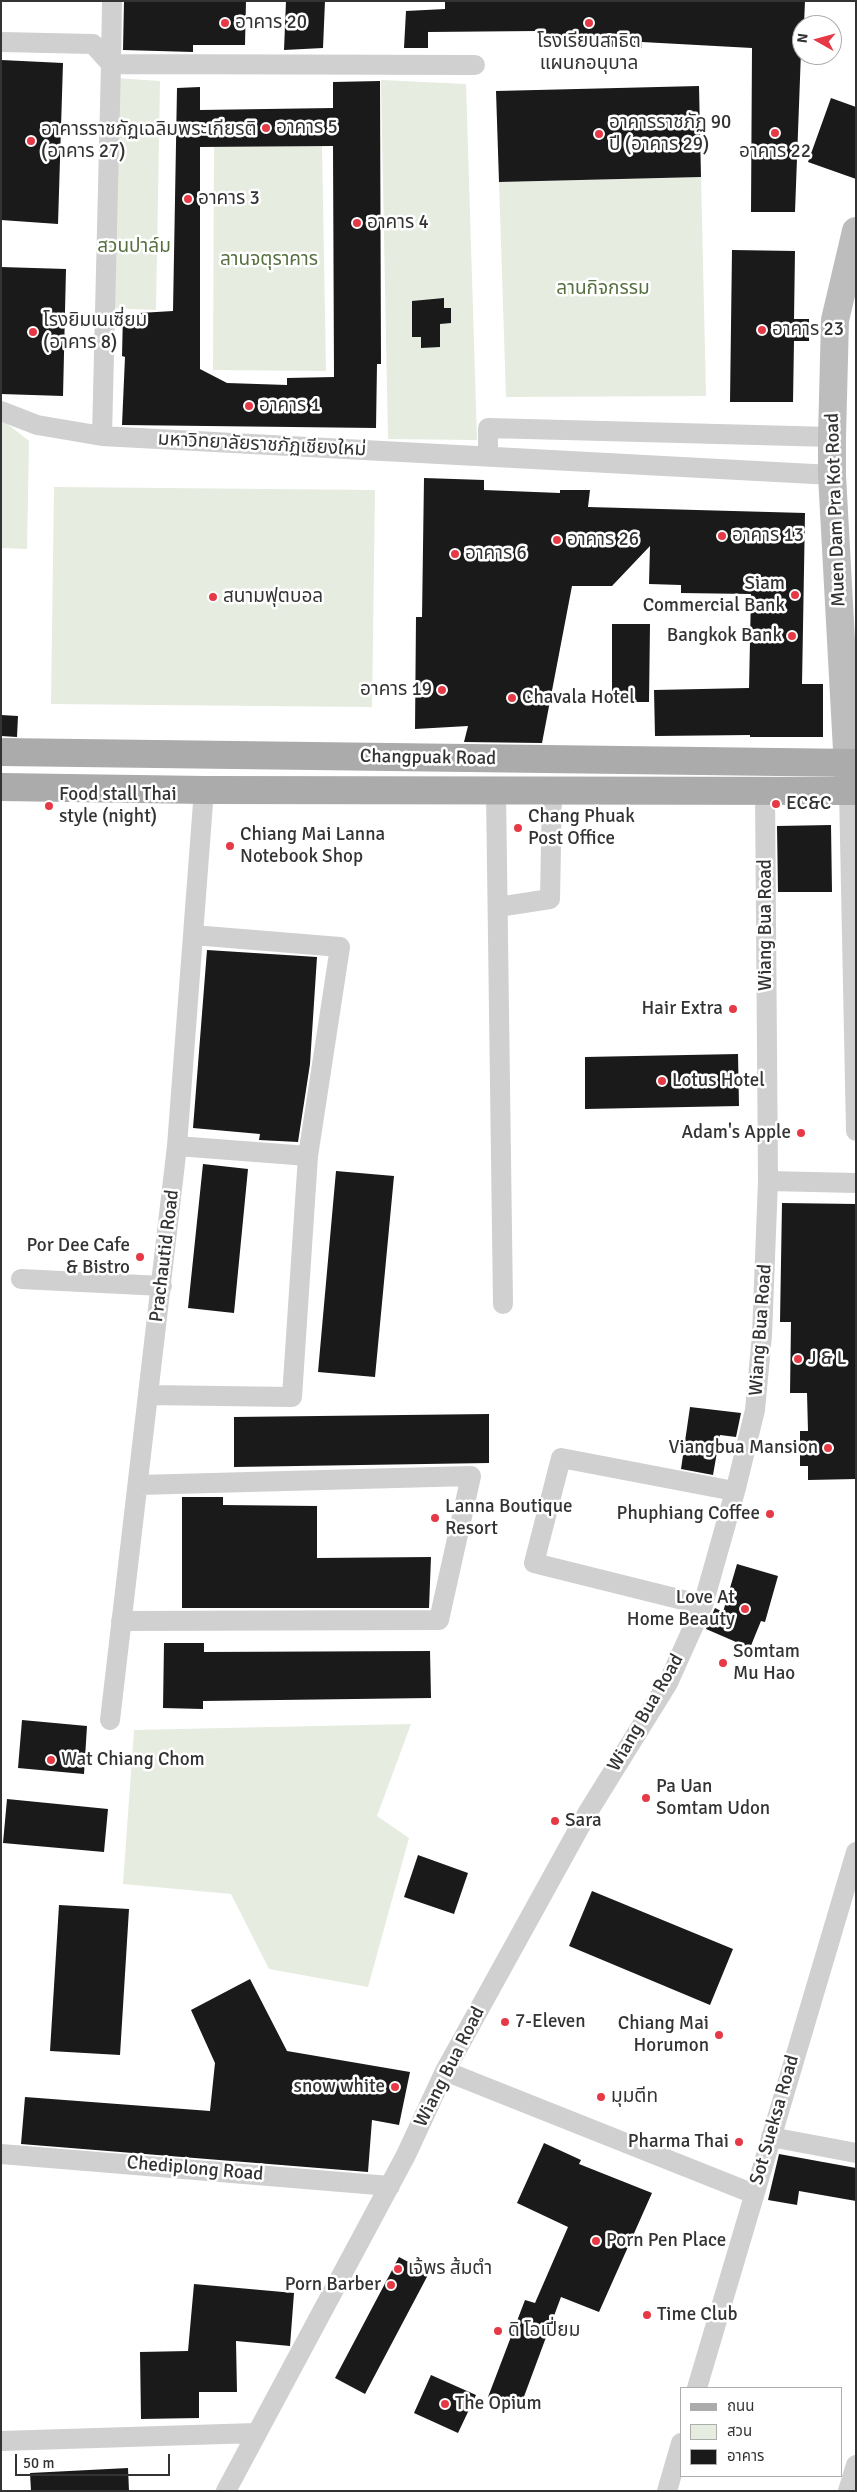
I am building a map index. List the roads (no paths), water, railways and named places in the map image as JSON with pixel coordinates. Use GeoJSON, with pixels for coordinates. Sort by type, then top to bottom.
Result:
{"type":"FeatureCollection","features":[{"type":"Feature","properties":{"kind":"main road","name":"Changpuak Road"},"geometry":{"type":"LineString","coordinates":[[1,752],[852,763]]}},
{"type":"Feature","properties":{"kind":"main road","name":"Changpuak Road"},"geometry":{"type":"LineString","coordinates":[[1,786],[204,790],[852,791]]}},
{"type":"Feature","properties":{"kind":"street"},"geometry":{"type":"LineString","coordinates":[[102,436],[112,1]]}},
{"type":"Feature","properties":{"kind":"street"},"geometry":{"type":"LineString","coordinates":[[1,42],[93,44],[111,64],[475,65]]}},
{"type":"Feature","properties":{"kind":"street","name":"Muen Dam Pra Kot Road"},"geometry":{"type":"LineString","coordinates":[[852,791],[852,763],[832,476],[832,437],[835,320],[856,231]]}},
{"type":"Feature","properties":{"kind":"street","name":"มหาวิทยาลัยราชภัฏเชียงใหม่"},"geometry":{"type":"LineString","coordinates":[[1,411],[37,425],[102,436],[832,476]]}},
{"type":"Feature","properties":{"kind":"street"},"geometry":{"type":"LineString","coordinates":[[488,456],[488,428],[832,437]]}},
{"type":"Feature","properties":{"kind":"street","name":"Prachautid Road"},"geometry":{"type":"LineString","coordinates":[[110,1720],[177,1146],[204,790]]}},
{"type":"Feature","properties":{"kind":"street"},"geometry":{"type":"LineString","coordinates":[[496,790],[503,1304]]}},
{"type":"Feature","properties":{"kind":"street"},"geometry":{"type":"LineString","coordinates":[[498,907],[550,899],[552,790]]}},
{"type":"Feature","properties":{"kind":"street","name":"Wiang Bua Road"},"geometry":{"type":"LineString","coordinates":[[226,2491],[256,2432],[390,2186],[445,2072],[588,1812],[668,1683],[703,1605],[755,1410],[762,1335],[768,1181],[765,791]]}},
{"type":"Feature","properties":{"kind":"street"},"geometry":{"type":"LineString","coordinates":[[852,791],[856,1131]]}},
{"type":"Feature","properties":{"kind":"street"},"geometry":{"type":"LineString","coordinates":[[149,1395],[292,1397],[308,1156],[340,947],[194,936]]}},
{"type":"Feature","properties":{"kind":"street"},"geometry":{"type":"LineString","coordinates":[[177,1146],[308,1156]]}},
{"type":"Feature","properties":{"kind":"street"},"geometry":{"type":"LineString","coordinates":[[768,1181],[856,1183]]}},
{"type":"Feature","properties":{"kind":"street"},"geometry":{"type":"LineString","coordinates":[[21,1279],[162,1286]]}},
{"type":"Feature","properties":{"kind":"street"},"geometry":{"type":"LineString","coordinates":[[703,1605],[534,1563],[562,1458],[734,1491]]}},
{"type":"Feature","properties":{"kind":"street"},"geometry":{"type":"LineString","coordinates":[[121,1621],[439,1620],[471,1476],[138,1484]]}},
{"type":"Feature","properties":{"kind":"street","name":"Sot Sueksa Road"},"geometry":{"type":"LineString","coordinates":[[697,2387],[856,1852]]}},
{"type":"Feature","properties":{"kind":"street"},"geometry":{"type":"LineString","coordinates":[[445,2072],[754,2194]]}},
{"type":"Feature","properties":{"kind":"street"},"geometry":{"type":"LineString","coordinates":[[771,2137],[856,2153]]}},
{"type":"Feature","properties":{"kind":"street","name":"Chediplong Road"},"geometry":{"type":"LineString","coordinates":[[1,2154],[390,2186]]}},
{"type":"Feature","properties":{"kind":"street"},"geometry":{"type":"LineString","coordinates":[[1,2440],[256,2432]]}},
{"type":"Feature","properties":{"kind":"street"},"geometry":{"type":"LineString","coordinates":[[667,2491],[680,2446]]}},
{"type":"Feature","properties":{"kind":"street"},"geometry":{"type":"LineString","coordinates":[[848,2491],[856,2465]]}},
{"type":"Feature","properties":{"kind":"place","name":"อาคาร 20"},"geometry":{"type":"Point","coordinates":[225,23]}},
{"type":"Feature","properties":{"kind":"place","name":"โรงเรียนสาธิต แผนกอนุบาล"},"geometry":{"type":"Point","coordinates":[589,23]}},
{"type":"Feature","properties":{"kind":"place","name":"อาคาร 5"},"geometry":{"type":"Point","coordinates":[266,128]}},
{"type":"Feature","properties":{"kind":"place","name":"อาคาร 22"},"geometry":{"type":"Point","coordinates":[775,133]}},
{"type":"Feature","properties":{"kind":"place","name":"อาคารราชภัฏ 90 ปี (อาคาร 29)"},"geometry":{"type":"Point","coordinates":[599,134]}},
{"type":"Feature","properties":{"kind":"place","name":"อาคารราชภัฏเฉลิมพระเกียรติ (อาคาร 27)"},"geometry":{"type":"Point","coordinates":[31,141]}},
{"type":"Feature","properties":{"kind":"place","name":"อาคาร 3"},"geometry":{"type":"Point","coordinates":[188,199]}},
{"type":"Feature","properties":{"kind":"place","name":"อาคาร 4"},"geometry":{"type":"Point","coordinates":[357,223]}},
{"type":"Feature","properties":{"kind":"place","name":"อาคาร 23"},"geometry":{"type":"Point","coordinates":[762,330]}},
{"type":"Feature","properties":{"kind":"place","name":"โรงยิมเนเซี่ยม (อาคาร 8)"},"geometry":{"type":"Point","coordinates":[33,332]}},
{"type":"Feature","properties":{"kind":"place","name":"อาคาร 1"},"geometry":{"type":"Point","coordinates":[249,406]}},
{"type":"Feature","properties":{"kind":"place","name":"อาคาร 13"},"geometry":{"type":"Point","coordinates":[722,536]}},
{"type":"Feature","properties":{"kind":"place","name":"อาคาร 26"},"geometry":{"type":"Point","coordinates":[557,540]}},
{"type":"Feature","properties":{"kind":"place","name":"อาคาร 6"},"geometry":{"type":"Point","coordinates":[455,554]}},
{"type":"Feature","properties":{"kind":"place","name":"Siam Commercial Bank"},"geometry":{"type":"Point","coordinates":[795,595]}},
{"type":"Feature","properties":{"kind":"place","name":"สนามฟุตบอล"},"geometry":{"type":"Point","coordinates":[213,597]}},
{"type":"Feature","properties":{"kind":"place","name":"Bangkok Bank"},"geometry":{"type":"Point","coordinates":[792,636]}},
{"type":"Feature","properties":{"kind":"place","name":"อาคาร 19"},"geometry":{"type":"Point","coordinates":[442,690]}},
{"type":"Feature","properties":{"kind":"place","name":"Chavala Hotel"},"geometry":{"type":"Point","coordinates":[512,698]}},
{"type":"Feature","properties":{"kind":"place","name":"EC&C"},"geometry":{"type":"Point","coordinates":[776,804]}},
{"type":"Feature","properties":{"kind":"place","name":"Food stall Thai style (night)"},"geometry":{"type":"Point","coordinates":[49,806]}},
{"type":"Feature","properties":{"kind":"place","name":"Chang Phuak Post Office"},"geometry":{"type":"Point","coordinates":[518,828]}},
{"type":"Feature","properties":{"kind":"place","name":"Chiang Mai Lanna Notebook Shop"},"geometry":{"type":"Point","coordinates":[230,846]}},
{"type":"Feature","properties":{"kind":"place","name":"Hair Extra"},"geometry":{"type":"Point","coordinates":[733,1009]}},
{"type":"Feature","properties":{"kind":"place","name":"Lotus Hotel"},"geometry":{"type":"Point","coordinates":[662,1081]}},
{"type":"Feature","properties":{"kind":"place","name":"Adam's Apple"},"geometry":{"type":"Point","coordinates":[801,1133]}},
{"type":"Feature","properties":{"kind":"place","name":"Por Dee Cafe & Bistro"},"geometry":{"type":"Point","coordinates":[140,1257]}},
{"type":"Feature","properties":{"kind":"place","name":"J & L"},"geometry":{"type":"Point","coordinates":[798,1359]}},
{"type":"Feature","properties":{"kind":"place","name":"Viangbua Mansion"},"geometry":{"type":"Point","coordinates":[828,1448]}},
{"type":"Feature","properties":{"kind":"place","name":"Phuphiang Coffee"},"geometry":{"type":"Point","coordinates":[770,1514]}},
{"type":"Feature","properties":{"kind":"place","name":"Lanna Boutique Resort"},"geometry":{"type":"Point","coordinates":[435,1518]}},
{"type":"Feature","properties":{"kind":"place","name":"Love At Home Beauty"},"geometry":{"type":"Point","coordinates":[745,1609]}},
{"type":"Feature","properties":{"kind":"place","name":"Somtam Mu Hao"},"geometry":{"type":"Point","coordinates":[723,1663]}},
{"type":"Feature","properties":{"kind":"place","name":"Wat Chiang Chom"},"geometry":{"type":"Point","coordinates":[51,1760]}},
{"type":"Feature","properties":{"kind":"place","name":"Pa Uan Somtam Udon"},"geometry":{"type":"Point","coordinates":[646,1798]}},
{"type":"Feature","properties":{"kind":"place","name":"Sara"},"geometry":{"type":"Point","coordinates":[555,1821]}},
{"type":"Feature","properties":{"kind":"place","name":"7-Eleven"},"geometry":{"type":"Point","coordinates":[505,2022]}},
{"type":"Feature","properties":{"kind":"place","name":"Chiang Mai Horumon"},"geometry":{"type":"Point","coordinates":[719,2035]}},
{"type":"Feature","properties":{"kind":"place","name":"snow white"},"geometry":{"type":"Point","coordinates":[395,2087]}},
{"type":"Feature","properties":{"kind":"place","name":"มุมตีท"},"geometry":{"type":"Point","coordinates":[601,2097]}},
{"type":"Feature","properties":{"kind":"place","name":"Pharma Thai"},"geometry":{"type":"Point","coordinates":[739,2142]}},
{"type":"Feature","properties":{"kind":"place","name":"Porn Pen Place"},"geometry":{"type":"Point","coordinates":[596,2241]}},
{"type":"Feature","properties":{"kind":"place","name":"เจ้พร ส้มตำ"},"geometry":{"type":"Point","coordinates":[398,2269]}},
{"type":"Feature","properties":{"kind":"place","name":"Porn Barber"},"geometry":{"type":"Point","coordinates":[391,2285]}},
{"type":"Feature","properties":{"kind":"place","name":"Time Club"},"geometry":{"type":"Point","coordinates":[647,2315]}},
{"type":"Feature","properties":{"kind":"place","name":"ดิ โอเปี่ยม"},"geometry":{"type":"Point","coordinates":[498,2331]}},
{"type":"Feature","properties":{"kind":"place","name":"The Opium"},"geometry":{"type":"Point","coordinates":[445,2404]}},
{"type":"Feature","properties":{"kind":"park label","name":"สวนปาล์ม"},"geometry":{"type":"Point","coordinates":[134,247]}},
{"type":"Feature","properties":{"kind":"park label","name":"ลานจตุราคาร"},"geometry":{"type":"Point","coordinates":[269,260]}},
{"type":"Feature","properties":{"kind":"park label","name":"ลานกิจกรรม"},"geometry":{"type":"Point","coordinates":[603,289]}}]}
